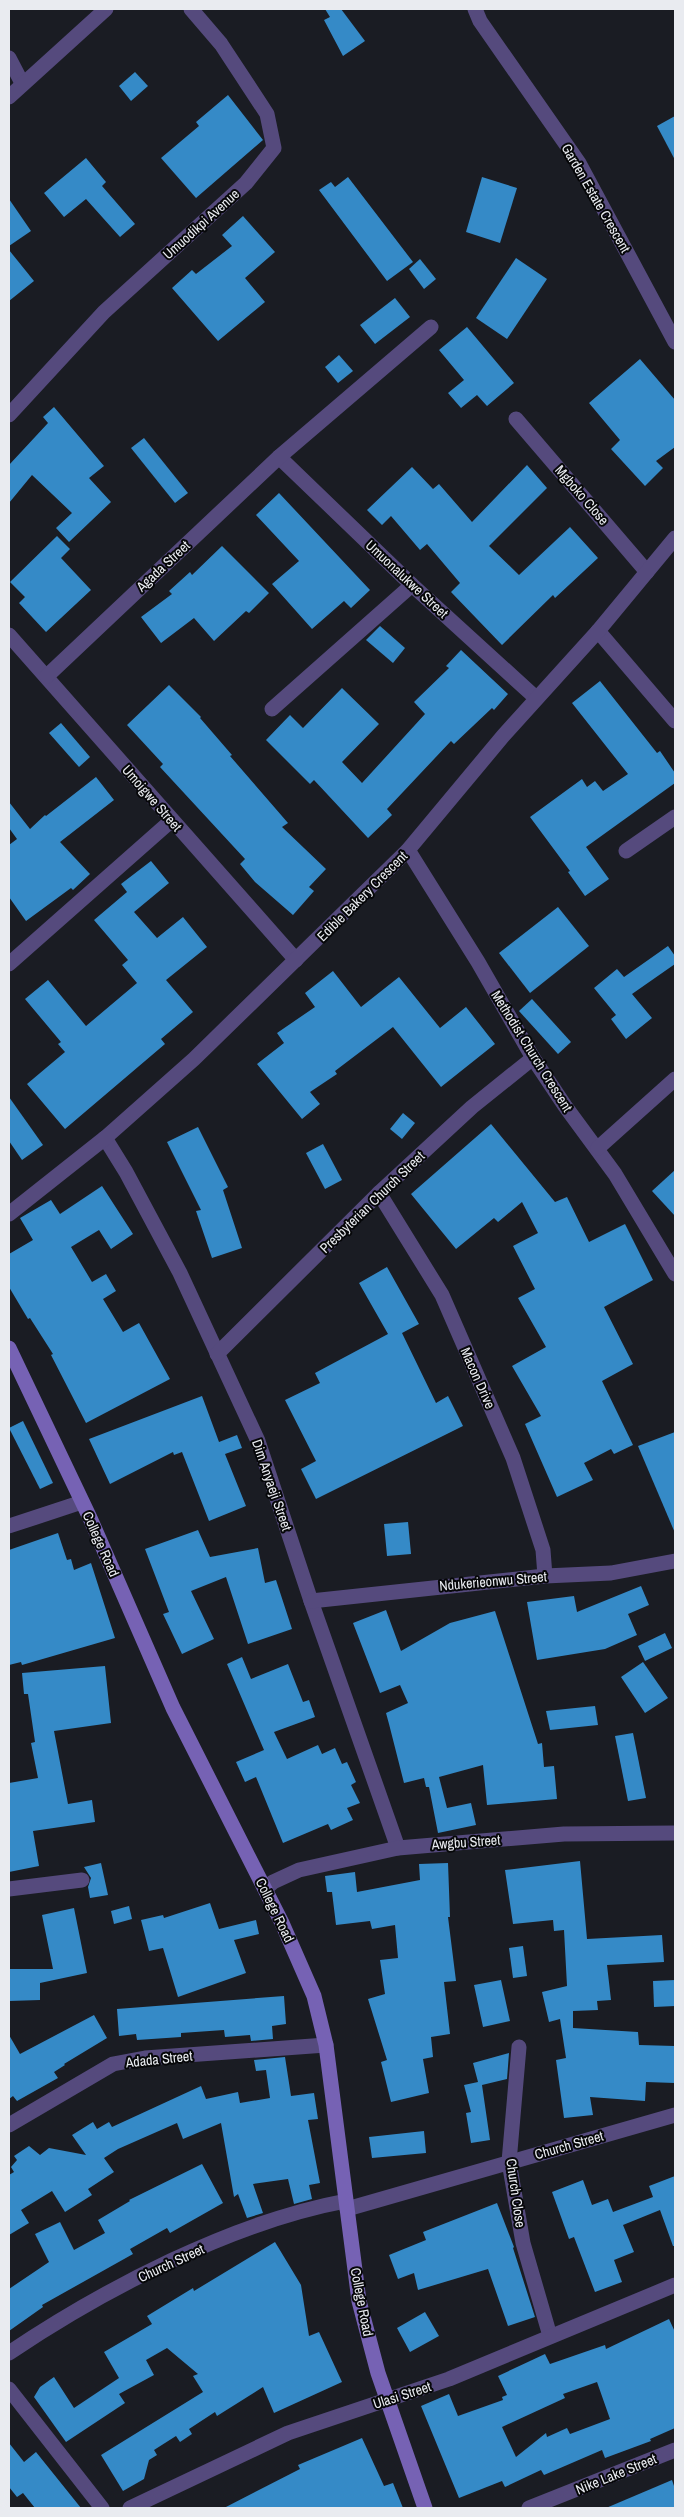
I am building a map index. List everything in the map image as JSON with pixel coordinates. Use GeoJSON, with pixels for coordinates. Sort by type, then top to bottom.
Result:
{"type":"FeatureCollection","features":[{"type":"Feature","properties":{"kind":"main road","name":"College Road"},"geometry":{"type":"LineString","coordinates":[[9,1348],[82,1502],[173,1708],[265,1889],[314,1996],[326,2045],[359,2301],[378,2374],[425,2508]]}},
{"type":"Feature","properties":{"kind":"street"},"geometry":{"type":"LineString","coordinates":[[9,97],[22,83],[106,9]]}},
{"type":"Feature","properties":{"kind":"street","name":"Umuodikpi Avenue"},"geometry":{"type":"LineString","coordinates":[[9,415],[104,312],[246,183],[274,148],[268,114],[221,44],[191,9]]}},
{"type":"Feature","properties":{"kind":"street","name":"Garden Estate Crescent"},"geometry":{"type":"LineString","coordinates":[[475,9],[480,21],[579,163],[675,342]]}},
{"type":"Feature","properties":{"kind":"street"},"geometry":{"type":"LineString","coordinates":[[9,58],[22,83]]}},
{"type":"Feature","properties":{"kind":"street","name":"Agada Street"},"geometry":{"type":"LineString","coordinates":[[47,676],[279,457],[431,327]]}},
{"type":"Feature","properties":{"kind":"street","name":"Mgboko Close"},"geometry":{"type":"LineString","coordinates":[[516,419],[647,572]]}},
{"type":"Feature","properties":{"kind":"street","name":"Umuonalukwe Street"},"geometry":{"type":"LineString","coordinates":[[279,457],[412,585],[536,698]]}},
{"type":"Feature","properties":{"kind":"street","name":"Edible Bakery Crescent"},"geometry":{"type":"LineString","coordinates":[[9,1214],[105,1138],[194,1059],[408,850],[536,698],[598,631],[675,538]]}},
{"type":"Feature","properties":{"kind":"street"},"geometry":{"type":"LineString","coordinates":[[272,709],[412,585]]}},
{"type":"Feature","properties":{"kind":"street"},"geometry":{"type":"LineString","coordinates":[[598,631],[675,721]]}},
{"type":"Feature","properties":{"kind":"street","name":"Umoigwe Street"},"geometry":{"type":"LineString","coordinates":[[9,635],[296,960]]}},
{"type":"Feature","properties":{"kind":"street"},"geometry":{"type":"LineString","coordinates":[[626,851],[675,817]]}},
{"type":"Feature","properties":{"kind":"street"},"geometry":{"type":"LineString","coordinates":[[9,964],[172,820]]}},
{"type":"Feature","properties":{"kind":"street","name":"Methodist Church Crescent"},"geometry":{"type":"LineString","coordinates":[[408,850],[478,962],[533,1058],[565,1106],[598,1148],[675,1274]]}},
{"type":"Feature","properties":{"kind":"street","name":"Presbyterian Church Street"},"geometry":{"type":"LineString","coordinates":[[217,1354],[379,1194],[472,1107],[533,1058]]}},
{"type":"Feature","properties":{"kind":"street"},"geometry":{"type":"LineString","coordinates":[[598,1148],[675,1080]]}},
{"type":"Feature","properties":{"kind":"street","name":"Dim Anyaeji Street"},"geometry":{"type":"LineString","coordinates":[[105,1138],[180,1273],[258,1441],[311,1601],[398,1848]]}},
{"type":"Feature","properties":{"kind":"street","name":"Macon Drive"},"geometry":{"type":"LineString","coordinates":[[379,1194],[442,1295],[513,1458],[543,1550],[545,1576]]}},
{"type":"Feature","properties":{"kind":"street"},"geometry":{"type":"LineString","coordinates":[[9,1526],[82,1502]]}},
{"type":"Feature","properties":{"kind":"street","name":"Ndukerieonwu Street"},"geometry":{"type":"LineString","coordinates":[[311,1601],[545,1576],[610,1573],[675,1561]]}},
{"type":"Feature","properties":{"kind":"street","name":"Awgbu Street"},"geometry":{"type":"LineString","coordinates":[[265,1889],[273,1882],[299,1870],[398,1848],[564,1834],[675,1833]]}},
{"type":"Feature","properties":{"kind":"street"},"geometry":{"type":"LineString","coordinates":[[9,1889],[82,1880]]}},
{"type":"Feature","properties":{"kind":"street","name":"Adada Street"},"geometry":{"type":"LineString","coordinates":[[9,2125],[113,2064],[145,2058],[326,2045]]}},
{"type":"Feature","properties":{"kind":"street","name":"Church Close"},"geometry":{"type":"LineString","coordinates":[[519,2047],[509,2162],[523,2243],[550,2336]]}},
{"type":"Feature","properties":{"kind":"street","name":"Church Street"},"geometry":{"type":"LineString","coordinates":[[9,2353],[91,2303],[192,2252],[270,2219],[346,2205],[509,2162],[675,2115]]}},
{"type":"Feature","properties":{"kind":"street","name":"Ulasi Street"},"geometry":{"type":"LineString","coordinates":[[130,2508],[288,2433],[449,2379],[675,2284]]}},
{"type":"Feature","properties":{"kind":"street"},"geometry":{"type":"LineString","coordinates":[[9,2388],[102,2508]]}},
{"type":"Feature","properties":{"kind":"street","name":"Nike Lake Street"},"geometry":{"type":"LineString","coordinates":[[529,2508],[675,2450]]}},
{"type":"Feature","properties":{"kind":"building"},"geometry":{"type":"Polygon","coordinates":[[[325,9],[341,9],[365,41],[343,56],[324,20],[330,17],[325,9]]]}},
{"type":"Feature","properties":{"kind":"building"},"geometry":{"type":"Polygon","coordinates":[[[135,72],[148,86],[131,101],[119,86],[135,72]]]}},
{"type":"Feature","properties":{"kind":"building"},"geometry":{"type":"Polygon","coordinates":[[[228,95],[263,140],[196,198],[161,158],[199,126],[196,122],[228,95]]]}},
{"type":"Feature","properties":{"kind":"building"},"geometry":{"type":"Polygon","coordinates":[[[675,116],[675,160],[657,126],[675,116]]]}},
{"type":"Feature","properties":{"kind":"building"},"geometry":{"type":"Polygon","coordinates":[[[86,158],[106,182],[102,186],[135,224],[120,237],[86,199],[64,217],[44,193],[86,158]]]}},
{"type":"Feature","properties":{"kind":"building"},"geometry":{"type":"Polygon","coordinates":[[[348,177],[413,262],[387,281],[319,190],[331,182],[335,187],[348,177]]]}},
{"type":"Feature","properties":{"kind":"building"},"geometry":{"type":"Polygon","coordinates":[[[482,177],[517,188],[500,243],[466,232],[482,177]]]}},
{"type":"Feature","properties":{"kind":"building"},"geometry":{"type":"Polygon","coordinates":[[[9,199],[31,231],[9,246],[9,199]]]}},
{"type":"Feature","properties":{"kind":"building"},"geometry":{"type":"Polygon","coordinates":[[[243,216],[275,252],[245,278],[265,302],[218,341],[172,288],[192,270],[196,274],[232,246],[222,235],[243,216]]]}},
{"type":"Feature","properties":{"kind":"building"},"geometry":{"type":"Polygon","coordinates":[[[9,250],[34,281],[9,301],[9,250]]]}},
{"type":"Feature","properties":{"kind":"building"},"geometry":{"type":"Polygon","coordinates":[[[516,258],[547,279],[507,339],[476,318],[516,258]]]}},
{"type":"Feature","properties":{"kind":"building"},"geometry":{"type":"Polygon","coordinates":[[[420,259],[436,279],[424,289],[409,269],[420,259]]]}},
{"type":"Feature","properties":{"kind":"building"},"geometry":{"type":"Polygon","coordinates":[[[395,298],[410,317],[375,344],[360,325],[395,298]]]}},
{"type":"Feature","properties":{"kind":"building"},"geometry":{"type":"Polygon","coordinates":[[[467,327],[514,383],[487,406],[477,395],[461,408],[448,393],[464,380],[439,350],[467,327]]]}},
{"type":"Feature","properties":{"kind":"building"},"geometry":{"type":"Polygon","coordinates":[[[339,355],[353,371],[338,383],[325,367],[339,355]]]}},
{"type":"Feature","properties":{"kind":"building"},"geometry":{"type":"Polygon","coordinates":[[[640,359],[675,400],[675,447],[656,461],[663,468],[645,486],[611,449],[620,440],[589,403],[640,359]]]}},
{"type":"Feature","properties":{"kind":"building"},"geometry":{"type":"Polygon","coordinates":[[[54,407],[104,466],[89,478],[111,502],[69,542],[56,528],[72,513],[32,475],[9,503],[9,465],[48,423],[43,417],[54,407]]]}},
{"type":"Feature","properties":{"kind":"building"},"geometry":{"type":"Polygon","coordinates":[[[144,438],[188,493],[175,503],[131,448],[144,438]]]}},
{"type":"Feature","properties":{"kind":"building"},"geometry":{"type":"Polygon","coordinates":[[[527,465],[547,488],[489,546],[519,575],[570,527],[598,558],[555,598],[553,595],[502,645],[451,592],[460,583],[427,544],[420,550],[391,516],[382,525],[367,510],[412,467],[433,489],[439,484],[472,522],[527,465]]]}},
{"type":"Feature","properties":{"kind":"building"},"geometry":{"type":"Polygon","coordinates":[[[279,493],[370,590],[351,608],[344,601],[312,629],[272,584],[299,561],[256,515],[279,493]]]}},
{"type":"Feature","properties":{"kind":"building"},"geometry":{"type":"Polygon","coordinates":[[[57,536],[70,549],[61,558],[91,590],[46,632],[19,603],[25,597],[10,582],[57,536]]]}},
{"type":"Feature","properties":{"kind":"building"},"geometry":{"type":"Polygon","coordinates":[[[222,546],[269,593],[249,613],[246,611],[214,641],[194,618],[161,643],[141,617],[172,594],[169,591],[190,572],[192,575],[222,546]]]}},
{"type":"Feature","properties":{"kind":"building"},"geometry":{"type":"Polygon","coordinates":[[[380,626],[405,648],[393,663],[366,640],[380,626]]]}},
{"type":"Feature","properties":{"kind":"building"},"geometry":{"type":"Polygon","coordinates":[[[461,650],[508,694],[494,710],[492,708],[454,744],[451,741],[387,809],[392,815],[368,838],[314,780],[310,784],[266,740],[290,715],[303,728],[342,688],[379,724],[342,762],[362,783],[425,714],[414,702],[449,668],[446,666],[461,650]]]}},
{"type":"Feature","properties":{"kind":"building"},"geometry":{"type":"Polygon","coordinates":[[[600,681],[657,753],[660,751],[675,773],[675,783],[586,847],[609,879],[585,896],[568,872],[570,871],[530,817],[582,779],[587,787],[595,781],[603,791],[628,774],[572,703],[600,681]]]}},
{"type":"Feature","properties":{"kind":"building"},"geometry":{"type":"Polygon","coordinates":[[[169,685],[201,717],[232,755],[230,756],[288,823],[282,827],[326,869],[309,887],[314,891],[293,915],[255,882],[240,864],[245,859],[160,767],[163,764],[127,725],[169,685]]]}},
{"type":"Feature","properties":{"kind":"building"},"geometry":{"type":"Polygon","coordinates":[[[61,723],[90,757],[79,767],[49,733],[61,723]]]}},
{"type":"Feature","properties":{"kind":"building"},"geometry":{"type":"Polygon","coordinates":[[[96,777],[114,800],[60,842],[90,874],[73,890],[71,888],[26,921],[9,897],[9,845],[17,839],[9,828],[9,802],[30,829],[45,815],[96,777]]]}},
{"type":"Feature","properties":{"kind":"building"},"geometry":{"type":"Polygon","coordinates":[[[151,861],[169,883],[134,912],[157,938],[183,917],[207,947],[166,980],[193,1012],[161,1039],[165,1044],[65,1129],[27,1084],[65,1052],[58,1044],[61,1042],[25,999],[48,980],[86,1026],[137,983],[122,965],[128,960],[94,920],[127,892],[121,884],[151,861]]]}},
{"type":"Feature","properties":{"kind":"building"},"geometry":{"type":"Polygon","coordinates":[[[558,907],[589,946],[530,993],[499,953],[558,907]]]}},
{"type":"Feature","properties":{"kind":"building"},"geometry":{"type":"Polygon","coordinates":[[[668,946],[675,956],[675,964],[632,994],[652,1018],[626,1039],[611,1019],[616,1015],[594,988],[617,969],[624,977],[668,946]]]}},
{"type":"Feature","properties":{"kind":"building"},"geometry":{"type":"Polygon","coordinates":[[[333,971],[361,1007],[399,977],[440,1028],[466,1007],[495,1044],[441,1087],[393,1027],[335,1071],[337,1074],[310,1092],[320,1104],[302,1119],[257,1064],[284,1043],[277,1033],[315,1007],[305,993],[333,971]]]}},
{"type":"Feature","properties":{"kind":"building"},"geometry":{"type":"Polygon","coordinates":[[[532,999],[571,1042],[558,1054],[519,1011],[532,999]]]}},
{"type":"Feature","properties":{"kind":"building"},"geometry":{"type":"Polygon","coordinates":[[[9,1097],[43,1145],[22,1160],[9,1141],[9,1097]]]}},
{"type":"Feature","properties":{"kind":"building"},"geometry":{"type":"Polygon","coordinates":[[[403,1113],[415,1123],[402,1139],[390,1129],[403,1113]]]}},
{"type":"Feature","properties":{"kind":"building"},"geometry":{"type":"Polygon","coordinates":[[[491,1124],[555,1202],[567,1197],[589,1242],[625,1224],[653,1280],[604,1307],[633,1364],[602,1381],[633,1445],[614,1454],[611,1449],[584,1463],[593,1480],[557,1497],[525,1424],[541,1416],[512,1366],[546,1347],[518,1298],[535,1289],[513,1246],[538,1233],[522,1202],[498,1222],[494,1218],[456,1249],[411,1194],[491,1124]]]}},
{"type":"Feature","properties":{"kind":"building"},"geometry":{"type":"Polygon","coordinates":[[[198,1127],[228,1187],[223,1190],[242,1248],[212,1258],[196,1211],[201,1210],[167,1142],[198,1127]]]}},
{"type":"Feature","properties":{"kind":"building"},"geometry":{"type":"Polygon","coordinates":[[[323,1144],[342,1180],[325,1189],[306,1153],[323,1144]]]}},
{"type":"Feature","properties":{"kind":"building"},"geometry":{"type":"Polygon","coordinates":[[[675,1170],[675,1216],[652,1191],[675,1170]]]}},
{"type":"Feature","properties":{"kind":"building"},"geometry":{"type":"Polygon","coordinates":[[[102,1186],[133,1234],[111,1249],[99,1230],[71,1247],[92,1282],[106,1274],[116,1291],[103,1299],[123,1332],[139,1323],[170,1379],[86,1423],[51,1355],[53,1354],[30,1318],[28,1319],[9,1287],[9,1254],[33,1240],[20,1218],[51,1200],[60,1214],[102,1186]]]}},
{"type":"Feature","properties":{"kind":"building"},"geometry":{"type":"Polygon","coordinates":[[[387,1267],[419,1324],[402,1333],[436,1403],[448,1396],[463,1426],[316,1499],[301,1469],[316,1461],[285,1400],[320,1383],[315,1373],[388,1334],[359,1283],[387,1267]]]}},
{"type":"Feature","properties":{"kind":"building"},"geometry":{"type":"Polygon","coordinates":[[[202,1396],[219,1442],[237,1435],[242,1448],[225,1454],[246,1506],[209,1521],[182,1452],[174,1455],[173,1452],[110,1484],[89,1439],[202,1396]]]}},
{"type":"Feature","properties":{"kind":"building"},"geometry":{"type":"Polygon","coordinates":[[[23,1421],[53,1483],[40,1489],[9,1428],[23,1421]]]}},
{"type":"Feature","properties":{"kind":"building"},"geometry":{"type":"Polygon","coordinates":[[[675,1432],[675,1533],[638,1446],[675,1432]]]}},
{"type":"Feature","properties":{"kind":"building"},"geometry":{"type":"Polygon","coordinates":[[[408,1522],[411,1554],[387,1556],[384,1524],[408,1522]]]}},
{"type":"Feature","properties":{"kind":"building"},"geometry":{"type":"Polygon","coordinates":[[[198,1530],[210,1557],[258,1548],[265,1583],[276,1580],[292,1629],[248,1644],[226,1577],[191,1591],[214,1639],[182,1654],[163,1614],[169,1612],[145,1549],[198,1530]]]}},
{"type":"Feature","properties":{"kind":"building"},"geometry":{"type":"Polygon","coordinates":[[[58,1533],[67,1560],[71,1559],[74,1570],[91,1563],[115,1638],[22,1665],[21,1662],[9,1665],[9,1550],[58,1533]]]}},
{"type":"Feature","properties":{"kind":"building"},"geometry":{"type":"Polygon","coordinates":[[[641,1586],[649,1605],[628,1614],[637,1635],[605,1649],[537,1660],[527,1602],[574,1596],[577,1612],[641,1586]]]}},
{"type":"Feature","properties":{"kind":"building"},"geometry":{"type":"Polygon","coordinates":[[[386,1610],[401,1651],[450,1623],[495,1611],[538,1744],[542,1743],[544,1767],[554,1766],[557,1799],[487,1805],[483,1765],[439,1777],[447,1808],[471,1803],[476,1825],[438,1833],[429,1787],[426,1787],[424,1778],[404,1783],[386,1713],[408,1703],[400,1685],[380,1693],[353,1623],[386,1610]]]}},
{"type":"Feature","properties":{"kind":"building"},"geometry":{"type":"Polygon","coordinates":[[[665,1633],[672,1648],[645,1661],[638,1646],[665,1633]]]}},
{"type":"Feature","properties":{"kind":"building"},"geometry":{"type":"Polygon","coordinates":[[[242,1657],[251,1679],[288,1664],[303,1702],[309,1700],[315,1717],[274,1732],[287,1759],[318,1745],[322,1754],[335,1748],[342,1764],[347,1762],[356,1782],[351,1785],[360,1803],[347,1808],[353,1820],[331,1830],[328,1824],[283,1843],[256,1777],[245,1782],[236,1762],[264,1750],[227,1664],[242,1657]]]}},
{"type":"Feature","properties":{"kind":"building"},"geometry":{"type":"Polygon","coordinates":[[[643,1662],[668,1698],[645,1713],[621,1677],[643,1662]]]}},
{"type":"Feature","properties":{"kind":"building"},"geometry":{"type":"Polygon","coordinates":[[[105,1666],[111,1723],[54,1731],[68,1804],[92,1800],[95,1822],[33,1831],[39,1866],[9,1872],[9,1783],[38,1778],[31,1743],[35,1742],[28,1694],[24,1694],[22,1673],[105,1666]]]}},
{"type":"Feature","properties":{"kind":"building"},"geometry":{"type":"Polygon","coordinates":[[[595,1706],[598,1725],[550,1730],[546,1711],[595,1706]]]}},
{"type":"Feature","properties":{"kind":"building"},"geometry":{"type":"Polygon","coordinates":[[[633,1733],[646,1798],[628,1801],[615,1736],[633,1733]]]}},
{"type":"Feature","properties":{"kind":"building"},"geometry":{"type":"Polygon","coordinates":[[[580,1861],[587,1939],[662,1935],[664,1962],[607,1965],[611,2000],[597,2001],[598,2010],[573,2011],[573,2028],[638,2032],[639,2045],[675,2046],[675,2083],[646,2082],[645,2101],[590,2097],[593,2115],[564,2118],[556,2060],[566,2058],[560,2019],[549,2022],[542,1992],[567,1986],[564,1930],[554,1931],[553,1920],[513,1924],[505,1870],[580,1861]]]}},
{"type":"Feature","properties":{"kind":"building"},"geometry":{"type":"Polygon","coordinates":[[[101,1863],[108,1895],[90,1898],[88,1887],[91,1878],[84,1867],[101,1863]]]}},
{"type":"Feature","properties":{"kind":"building"},"geometry":{"type":"Polygon","coordinates":[[[448,1863],[450,1917],[448,1917],[456,1981],[444,1982],[450,2034],[431,2037],[433,2057],[423,2059],[429,2093],[391,2102],[381,2062],[387,2060],[368,1999],[385,1994],[380,1960],[398,1958],[395,1925],[372,1929],[370,1921],[336,1925],[332,1892],[327,1892],[325,1876],[355,1872],[357,1892],[420,1880],[419,1864],[448,1863]]]}},
{"type":"Feature","properties":{"kind":"building"},"geometry":{"type":"Polygon","coordinates":[[[210,1903],[219,1929],[256,1920],[259,1934],[234,1940],[246,1973],[178,1997],[163,1948],[149,1951],[141,1920],[163,1915],[164,1918],[210,1903]]]}},
{"type":"Feature","properties":{"kind":"building"},"geometry":{"type":"Polygon","coordinates":[[[129,1906],[132,1919],[114,1924],[111,1911],[129,1906]]]}},
{"type":"Feature","properties":{"kind":"building"},"geometry":{"type":"Polygon","coordinates":[[[74,1908],[87,1973],[40,1983],[40,2000],[9,2001],[9,1969],[53,1969],[42,1915],[74,1908]]]}},
{"type":"Feature","properties":{"kind":"building"},"geometry":{"type":"Polygon","coordinates":[[[523,1946],[527,1976],[513,1978],[509,1948],[523,1946]]]}},
{"type":"Feature","properties":{"kind":"building"},"geometry":{"type":"Polygon","coordinates":[[[501,1980],[510,2021],[483,2027],[474,1985],[501,1980]]]}},
{"type":"Feature","properties":{"kind":"building"},"geometry":{"type":"Polygon","coordinates":[[[675,1980],[675,2006],[654,2007],[653,1981],[675,1980]]]}},
{"type":"Feature","properties":{"kind":"building"},"geometry":{"type":"Polygon","coordinates":[[[284,1996],[286,2024],[272,2026],[273,2039],[251,2041],[250,2035],[225,2037],[224,2030],[181,2033],[181,2037],[137,2040],[136,2034],[119,2036],[117,2009],[284,1996]]]}},
{"type":"Feature","properties":{"kind":"building"},"geometry":{"type":"Polygon","coordinates":[[[94,2015],[107,2038],[54,2072],[58,2078],[17,2101],[13,2096],[9,2099],[9,2035],[20,2054],[94,2015]]]}},
{"type":"Feature","properties":{"kind":"building"},"geometry":{"type":"Polygon","coordinates":[[[509,2053],[507,2079],[482,2085],[490,2140],[471,2143],[466,2113],[471,2112],[464,2085],[478,2082],[473,2063],[509,2053]]]}},
{"type":"Feature","properties":{"kind":"building"},"geometry":{"type":"Polygon","coordinates":[[[285,2057],[291,2096],[314,2093],[318,2119],[308,2120],[320,2183],[309,2185],[312,2199],[294,2204],[288,2179],[253,2184],[263,2213],[247,2218],[238,2194],[234,2197],[221,2123],[183,2139],[177,2123],[118,2149],[104,2158],[114,2172],[88,2189],[92,2195],[65,2212],[52,2191],[21,2210],[29,2223],[9,2235],[9,2175],[14,2172],[11,2167],[17,2160],[14,2156],[29,2146],[40,2155],[49,2148],[86,2155],[72,2135],[93,2122],[97,2129],[109,2122],[112,2127],[201,2086],[206,2099],[238,2092],[240,2103],[270,2098],[266,2070],[256,2071],[254,2060],[285,2057]]]}},
{"type":"Feature","properties":{"kind":"building"},"geometry":{"type":"Polygon","coordinates":[[[424,2131],[426,2153],[372,2158],[369,2137],[424,2131]]]}},
{"type":"Feature","properties":{"kind":"building"},"geometry":{"type":"Polygon","coordinates":[[[202,2164],[223,2203],[170,2233],[167,2228],[130,2249],[133,2254],[42,2305],[43,2307],[9,2331],[9,2289],[49,2262],[35,2234],[60,2222],[74,2250],[105,2233],[98,2220],[129,2200],[202,2164]]]}},
{"type":"Feature","properties":{"kind":"building"},"geometry":{"type":"Polygon","coordinates":[[[675,2176],[675,2246],[673,2246],[660,2210],[623,2225],[634,2252],[614,2260],[622,2282],[595,2292],[574,2237],[569,2239],[552,2192],[583,2180],[592,2205],[608,2199],[613,2212],[653,2197],[649,2186],[675,2176]]]}},
{"type":"Feature","properties":{"kind":"building"},"geometry":{"type":"Polygon","coordinates":[[[497,2203],[514,2247],[535,2317],[508,2326],[488,2269],[418,2290],[414,2273],[398,2279],[389,2255],[426,2240],[423,2232],[497,2203]]]}},
{"type":"Feature","properties":{"kind":"building"},"geometry":{"type":"Polygon","coordinates":[[[275,2242],[301,2285],[309,2336],[319,2332],[342,2382],[274,2413],[263,2387],[217,2416],[215,2412],[189,2429],[192,2434],[180,2442],[176,2436],[154,2450],[157,2455],[149,2460],[144,2479],[123,2491],[101,2455],[203,2392],[193,2376],[198,2374],[167,2348],[146,2360],[154,2375],[119,2394],[125,2403],[66,2442],[34,2397],[40,2387],[54,2377],[74,2408],[119,2378],[104,2352],[152,2324],[147,2316],[193,2288],[194,2291],[275,2242]]]}},
{"type":"Feature","properties":{"kind":"building"},"geometry":{"type":"Polygon","coordinates":[[[425,2312],[439,2336],[410,2352],[397,2328],[425,2312]]]}},
{"type":"Feature","properties":{"kind":"building"},"geometry":{"type":"Polygon","coordinates":[[[669,2319],[675,2332],[675,2428],[650,2439],[651,2441],[605,2458],[602,2450],[544,2475],[541,2470],[505,2487],[502,2481],[459,2498],[421,2406],[449,2394],[458,2416],[503,2400],[502,2397],[507,2395],[498,2376],[545,2354],[550,2364],[605,2345],[606,2349],[669,2319]],[[597,2382],[563,2394],[565,2398],[502,2427],[516,2457],[546,2433],[547,2437],[567,2428],[570,2434],[610,2419],[597,2382]]]}},
{"type":"Feature","properties":{"kind":"building"},"geometry":{"type":"Polygon","coordinates":[[[362,2438],[384,2486],[393,2483],[403,2508],[224,2508],[300,2469],[298,2465],[362,2438]]]}},
{"type":"Feature","properties":{"kind":"building"},"geometry":{"type":"Polygon","coordinates":[[[9,2443],[24,2462],[36,2452],[81,2508],[35,2508],[23,2493],[17,2497],[9,2487],[9,2443]]]}},
{"type":"Feature","properties":{"kind":"building"},"geometry":{"type":"Polygon","coordinates":[[[672,2480],[675,2489],[675,2508],[606,2508],[672,2480]]]}}]}
